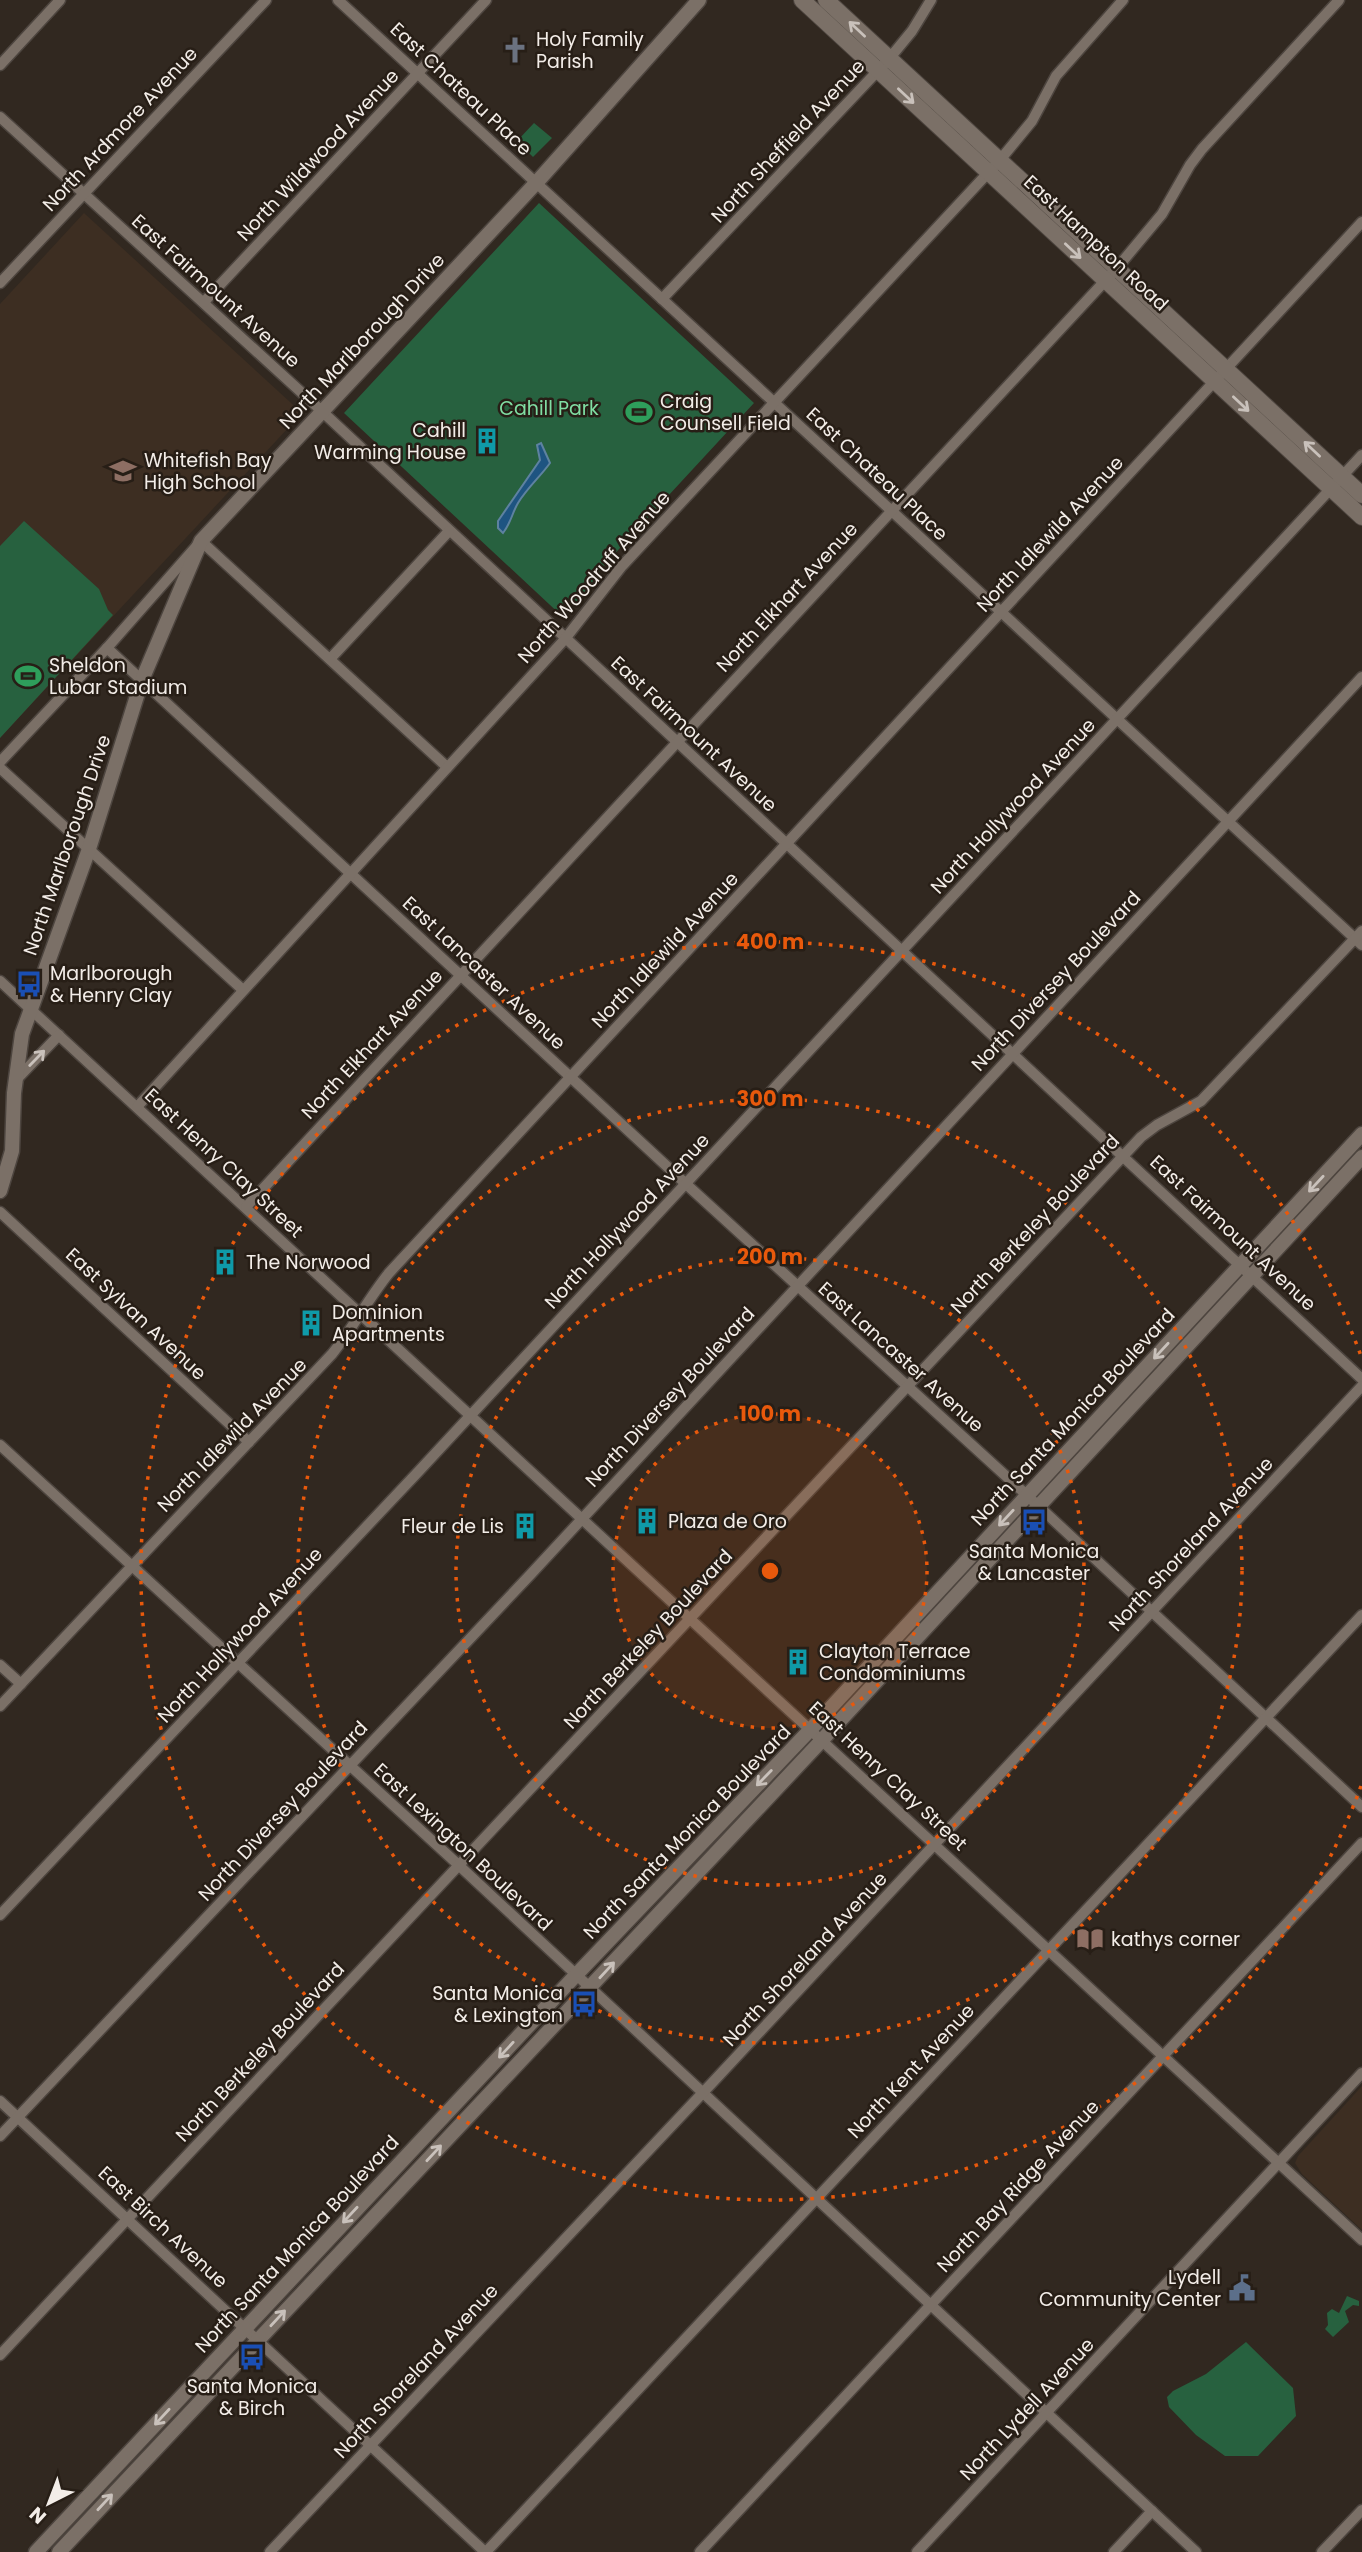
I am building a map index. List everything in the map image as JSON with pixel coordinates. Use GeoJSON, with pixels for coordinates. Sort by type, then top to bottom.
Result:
{"type":"FeatureCollection","features":[{"type":"Feature","properties":{"kind":"main road","name":"East Hampton Road"},"geometry":{"type":"LineString","coordinates":[[802,0],[884,65],[994,166],[1117,268],[1221,375],[1337,482],[1362,517]]}},
{"type":"Feature","properties":{"kind":"main road","name":"East Hampton Road"},"geometry":{"type":"LineString","coordinates":[[825,0],[884,65]]}},
{"type":"Feature","properties":{"kind":"main road","name":"East Hampton Road"},"geometry":{"type":"LineString","coordinates":[[994,166],[1105,281],[1221,375]]}},
{"type":"Feature","properties":{"kind":"main road","name":"East Hampton Road"},"geometry":{"type":"LineString","coordinates":[[1337,482],[1362,495]]}},
{"type":"Feature","properties":{"kind":"street"},"geometry":{"type":"LineString","coordinates":[[0,65],[60,0]]}},
{"type":"Feature","properties":{"kind":"street","name":"North Ardmore Avenue"},"geometry":{"type":"LineString","coordinates":[[0,283],[265,0]]}},
{"type":"Feature","properties":{"kind":"street","name":"East Chateau Place"},"geometry":{"type":"LineString","coordinates":[[338,0],[1229,822],[1360,938]]}},
{"type":"Feature","properties":{"kind":"street","name":"North Wildwood Avenue"},"geometry":{"type":"LineString","coordinates":[[204,302],[486,0]]}},
{"type":"Feature","properties":{"kind":"street","name":"North Marlborough Drive"},"geometry":{"type":"LineString","coordinates":[[0,1191],[12,1151],[15,1080],[22,1034],[89,849],[142,680],[201,541],[537,182],[699,0]]}},
{"type":"Feature","properties":{"kind":"street","name":"North Sheffield Avenue"},"geometry":{"type":"LineString","coordinates":[[662,299],[884,65],[912,31],[931,0]]}},
{"type":"Feature","properties":{"kind":"street","name":"North Woodruff Avenue"},"geometry":{"type":"LineString","coordinates":[[137,1107],[565,639],[622,566],[994,166],[1032,121],[1056,76],[1123,0]]}},
{"type":"Feature","properties":{"kind":"street","name":"North Elkhart Avenue"},"geometry":{"type":"LineString","coordinates":[[246,1207],[1117,268],[1162,214],[1202,149],[1339,0]]}},
{"type":"Feature","properties":{"kind":"street","name":"East Fairmount Avenue"},"geometry":{"type":"LineString","coordinates":[[0,117],[322,411],[676,743],[1242,1264],[1362,1379]]}},
{"type":"Feature","properties":{"kind":"street","name":"North Idlewild Avenue"},"geometry":{"type":"LineString","coordinates":[[0,1706],[332,1354],[355,1325],[360,1313],[389,1273],[1362,222]]}},
{"type":"Feature","properties":{"kind":"street","name":"North Hollywood Avenue"},"geometry":{"type":"LineString","coordinates":[[0,1915],[471,1415],[1362,455]]}},
{"type":"Feature","properties":{"kind":"street"},"geometry":{"type":"LineString","coordinates":[[330,659],[449,531]]}},
{"type":"Feature","properties":{"kind":"street"},"geometry":{"type":"LineString","coordinates":[[0,762],[107,648],[201,541],[447,767]]}},
{"type":"Feature","properties":{"kind":"street","name":"East Lancaster Avenue"},"geometry":{"type":"LineString","coordinates":[[107,648],[1362,1807]]}},
{"type":"Feature","properties":{"kind":"street","name":"North Diversey Boulevard"},"geometry":{"type":"LineString","coordinates":[[0,2136],[583,1518],[1362,677]]}},
{"type":"Feature","properties":{"kind":"street"},"geometry":{"type":"LineString","coordinates":[[0,768],[243,990]]}},
{"type":"Feature","properties":{"kind":"street","name":"North Berkeley Boulevard"},"geometry":{"type":"LineString","coordinates":[[0,2355],[1124,1155],[1157,1125],[1201,1101],[1360,938]]}},
{"type":"Feature","properties":{"kind":"street","name":"East Henry Clay Street"},"geometry":{"type":"LineString","coordinates":[[0,981],[1362,2240]]}},
{"type":"Feature","properties":{"kind":"street"},"geometry":{"type":"LineString","coordinates":[[15,1080],[59,1035]]}},
{"type":"Feature","properties":{"kind":"street","name":"North Santa Monica Boulevard"},"geometry":{"type":"LineString","coordinates":[[36,2552],[576,1975],[811,1729],[1362,1134]]}},
{"type":"Feature","properties":{"kind":"street","name":"North Santa Monica Boulevard"},"geometry":{"type":"LineString","coordinates":[[59,2552],[823,1740],[1362,1157]]}},
{"type":"Feature","properties":{"kind":"street","name":"East Sylvan Avenue"},"geometry":{"type":"LineString","coordinates":[[0,1212],[249,1442]]}},
{"type":"Feature","properties":{"kind":"street","name":"North Shoreland Avenue"},"geometry":{"type":"LineString","coordinates":[[270,2552],[704,2093],[1362,1386]]}},
{"type":"Feature","properties":{"kind":"street","name":"East Lexington Boulevard"},"geometry":{"type":"LineString","coordinates":[[0,1444],[590,1987],[1196,2552]]}},
{"type":"Feature","properties":{"kind":"street","name":"North Kent Avenue"},"geometry":{"type":"LineString","coordinates":[[486,2552],[1362,1615]]}},
{"type":"Feature","properties":{"kind":"street"},"geometry":{"type":"LineString","coordinates":[[0,1665],[21,1684]]}},
{"type":"Feature","properties":{"kind":"street","name":"North Bay Ridge Avenue"},"geometry":{"type":"LineString","coordinates":[[701,2552],[1362,1843]]}},
{"type":"Feature","properties":{"kind":"street","name":"North Lydell Avenue"},"geometry":{"type":"LineString","coordinates":[[917,2552],[1362,2073]]}},
{"type":"Feature","properties":{"kind":"street","name":"East Birch Avenue"},"geometry":{"type":"LineString","coordinates":[[0,2101],[486,2552]]}},
{"type":"Feature","properties":{"kind":"street"},"geometry":{"type":"LineString","coordinates":[[1322,2552],[1362,2510]]}},
{"type":"Feature","properties":{"kind":"street"},"geometry":{"type":"LineString","coordinates":[[1114,2552],[1152,2511]]}},
{"type":"Feature","properties":{"kind":"shaded area","name":"Whitefish Bay High School"},"geometry":{"type":"Polygon","coordinates":[[[84,213],[302,413],[0,738],[0,304],[84,213]]]}},
{"type":"Feature","properties":{"kind":"shaded area"},"geometry":{"type":"Polygon","coordinates":[[[1362,2086],[1362,2230],[1302,2174],[1295,2163],[1298,2156],[1362,2086]]]}},
{"type":"Feature","properties":{"kind":"green space"},"geometry":{"type":"Polygon","coordinates":[[[534,123],[552,138],[533,157],[517,141],[534,123]]]}},
{"type":"Feature","properties":{"kind":"green space","name":"Cahill Park"},"geometry":{"type":"Polygon","coordinates":[[[539,203],[754,403],[607,562],[565,619],[344,413],[539,203]]]}},
{"type":"Feature","properties":{"kind":"green space","name":"Sheldon Lubar Stadium"},"geometry":{"type":"Polygon","coordinates":[[[24,521],[99,589],[113,615],[0,738],[0,546],[24,521]]]}},
{"type":"Feature","properties":{"kind":"green space"},"geometry":{"type":"Polygon","coordinates":[[[1347,2296],[1359,2301],[1359,2306],[1353,2305],[1345,2311],[1349,2322],[1333,2337],[1325,2329],[1328,2325],[1327,2313],[1332,2309],[1339,2313],[1347,2296]]]}},
{"type":"Feature","properties":{"kind":"green space"},"geometry":{"type":"Polygon","coordinates":[[[1246,2342],[1293,2388],[1296,2416],[1258,2456],[1225,2456],[1196,2435],[1169,2407],[1167,2397],[1173,2391],[1206,2374],[1246,2342]]]}},
{"type":"Feature","properties":{"kind":"water"},"geometry":{"type":"Polygon","coordinates":[[[541,443],[550,463],[522,498],[503,533],[498,528],[498,521],[540,460],[537,445],[541,443]]]}},
{"type":"Feature","properties":{"kind":"place","name":"Holy Family Parish"},"geometry":{"type":"Point","coordinates":[515,50]}},
{"type":"Feature","properties":{"kind":"place","name":"Craig Counsell Field"},"geometry":{"type":"Point","coordinates":[639,412]}},
{"type":"Feature","properties":{"kind":"place","name":"Cahill Warming House"},"geometry":{"type":"Point","coordinates":[487,441]}},
{"type":"Feature","properties":{"kind":"place","name":"Whitefish Bay High School"},"geometry":{"type":"Point","coordinates":[123,471]}},
{"type":"Feature","properties":{"kind":"place","name":"Sheldon Lubar Stadium"},"geometry":{"type":"Point","coordinates":[28,676]}},
{"type":"Feature","properties":{"kind":"place","name":"Marlborough & Henry Clay"},"geometry":{"type":"Point","coordinates":[29,984]}},
{"type":"Feature","properties":{"kind":"place","name":"The Norwood"},"geometry":{"type":"Point","coordinates":[225,1262]}},
{"type":"Feature","properties":{"kind":"place","name":"Dominion Apartments"},"geometry":{"type":"Point","coordinates":[311,1323]}},
{"type":"Feature","properties":{"kind":"place","name":"Plaza de Oro"},"geometry":{"type":"Point","coordinates":[647,1521]}},
{"type":"Feature","properties":{"kind":"place","name":"Santa Monica & Lancaster"},"geometry":{"type":"Point","coordinates":[1034,1522]}},
{"type":"Feature","properties":{"kind":"place","name":"Fleur de Lis"},"geometry":{"type":"Point","coordinates":[525,1526]}},
{"type":"Feature","properties":{"kind":"place","name":"Clayton Terrace Condominiums"},"geometry":{"type":"Point","coordinates":[798,1662]}},
{"type":"Feature","properties":{"kind":"place","name":"kathys corner"},"geometry":{"type":"Point","coordinates":[1090,1939]}},
{"type":"Feature","properties":{"kind":"place","name":"Santa Monica & Lexington"},"geometry":{"type":"Point","coordinates":[584,2004]}},
{"type":"Feature","properties":{"kind":"place","name":"Lydell Community Center"},"geometry":{"type":"Point","coordinates":[1242,2288]}},
{"type":"Feature","properties":{"kind":"place","name":"Santa Monica & Birch"},"geometry":{"type":"Point","coordinates":[252,2357]}}]}
